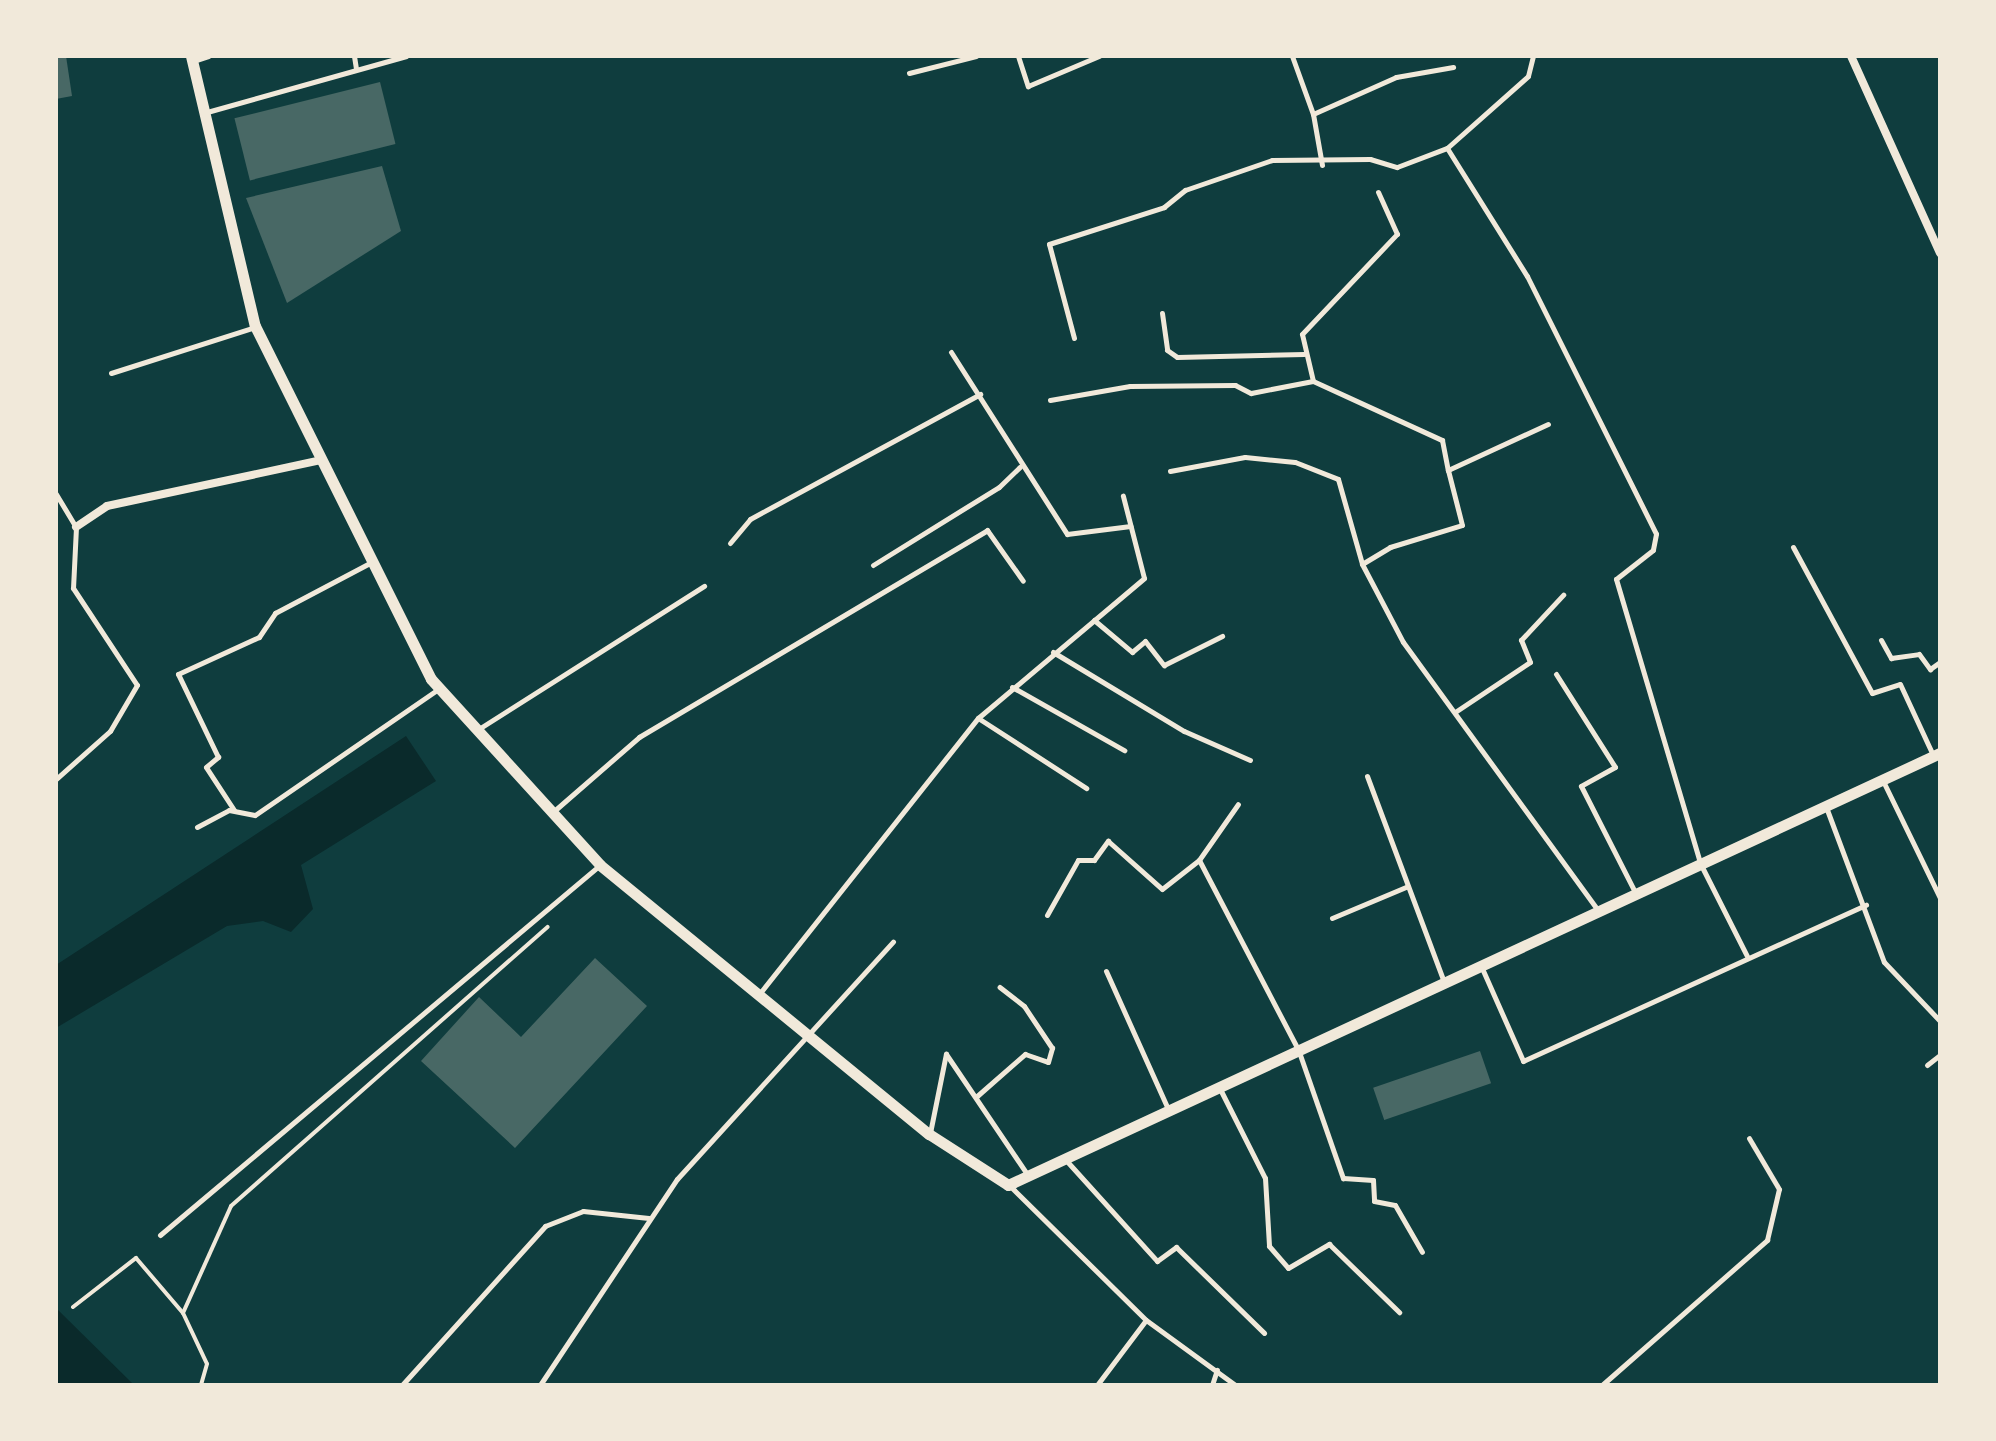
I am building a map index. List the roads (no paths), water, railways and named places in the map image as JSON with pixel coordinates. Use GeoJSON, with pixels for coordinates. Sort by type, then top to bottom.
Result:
{"type":"FeatureCollection","features":[{"type":"Feature","properties":{"kind":"street"},"geometry":{"type":"LineString","coordinates":[[1851,56],[1940,253]]}},
{"type":"Feature","properties":{"kind":"street"},"geometry":{"type":"LineString","coordinates":[[191,59],[255,326],[368,564],[438,689],[550,815],[600,865],[757,997],[929,1134],[1008,1185],[1443,979],[1480,965],[1937,754]]}},
{"type":"Feature","properties":{"kind":"street"},"geometry":{"type":"LineString","coordinates":[[76,527],[107,506],[317,461]]}},
{"type":"Feature","properties":{"kind":"lane"},"geometry":{"type":"LineString","coordinates":[[191,59],[208,56]]}},
{"type":"Feature","properties":{"kind":"lane"},"geometry":{"type":"LineString","coordinates":[[354,56],[356,69]]}},
{"type":"Feature","properties":{"kind":"lane"},"geometry":{"type":"LineString","coordinates":[[202,113],[406,56]]}},
{"type":"Feature","properties":{"kind":"lane"},"geometry":{"type":"LineString","coordinates":[[909,73],[976,56]]}},
{"type":"Feature","properties":{"kind":"lane"},"geometry":{"type":"LineString","coordinates":[[1018,56],[1028,86],[1099,56]]}},
{"type":"Feature","properties":{"kind":"lane"},"geometry":{"type":"LineString","coordinates":[[1292,56],[1313,114],[1322,165]]}},
{"type":"Feature","properties":{"kind":"lane"},"geometry":{"type":"LineString","coordinates":[[1074,338],[1049,244],[1164,207],[1185,190],[1272,160],[1322,165],[1370,159],[1397,167],[1447,148],[1528,76],[1533,56]]}},
{"type":"Feature","properties":{"kind":"lane"},"geometry":{"type":"LineString","coordinates":[[1313,114],[1396,77],[1453,67]]}},
{"type":"Feature","properties":{"kind":"lane"},"geometry":{"type":"LineString","coordinates":[[1447,148],[1527,276],[1656,534],[1653,550],[1616,579],[1700,863],[1747,956]]}},
{"type":"Feature","properties":{"kind":"lane"},"geometry":{"type":"LineString","coordinates":[[1313,381],[1304,354],[1302,334],[1397,234],[1378,192]]}},
{"type":"Feature","properties":{"kind":"lane"},"geometry":{"type":"LineString","coordinates":[[1162,313],[1167,350],[1177,357],[1304,354]]}},
{"type":"Feature","properties":{"kind":"lane"},"geometry":{"type":"LineString","coordinates":[[111,373],[255,326]]}},
{"type":"Feature","properties":{"kind":"lane"},"geometry":{"type":"LineString","coordinates":[[951,352],[980,394],[1020,467],[1067,534],[1131,526]]}},
{"type":"Feature","properties":{"kind":"lane"},"geometry":{"type":"LineString","coordinates":[[1050,400],[1130,386],[1235,385],[1251,393],[1313,381],[1442,440],[1462,525],[1390,547],[1362,564]]}},
{"type":"Feature","properties":{"kind":"lane"},"geometry":{"type":"LineString","coordinates":[[730,543],[750,519],[980,394]]}},
{"type":"Feature","properties":{"kind":"lane"},"geometry":{"type":"LineString","coordinates":[[1448,470],[1548,424]]}},
{"type":"Feature","properties":{"kind":"lane"},"geometry":{"type":"LineString","coordinates":[[1170,471],[1245,457],[1295,462],[1338,479],[1362,564],[1403,642],[1598,910]]}},
{"type":"Feature","properties":{"kind":"lane"},"geometry":{"type":"LineString","coordinates":[[873,565],[999,487],[1020,467]]}},
{"type":"Feature","properties":{"kind":"lane"},"geometry":{"type":"LineString","coordinates":[[56,494],[76,527],[73,588],[137,685],[110,731],[56,779]]}},
{"type":"Feature","properties":{"kind":"lane"},"geometry":{"type":"LineString","coordinates":[[757,997],[978,718],[1144,578],[1123,496]]}},
{"type":"Feature","properties":{"kind":"lane"},"geometry":{"type":"LineString","coordinates":[[550,815],[639,737],[987,530],[1023,581]]}},
{"type":"Feature","properties":{"kind":"lane"},"geometry":{"type":"LineString","coordinates":[[1793,547],[1872,693],[1900,684],[1937,754]]}},
{"type":"Feature","properties":{"kind":"lane"},"geometry":{"type":"LineString","coordinates":[[234,810],[206,767],[218,757],[178,674],[259,637],[275,613],[368,564]]}},
{"type":"Feature","properties":{"kind":"lane"},"geometry":{"type":"LineString","coordinates":[[476,730],[704,586]]}},
{"type":"Feature","properties":{"kind":"lane"},"geometry":{"type":"LineString","coordinates":[[1455,712],[1530,662],[1521,640],[1563,595]]}},
{"type":"Feature","properties":{"kind":"lane"},"geometry":{"type":"LineString","coordinates":[[1094,620],[1132,652],[1145,641],[1164,665],[1222,636]]}},
{"type":"Feature","properties":{"kind":"lane"},"geometry":{"type":"LineString","coordinates":[[1881,640],[1891,658],[1919,654],[1930,669],[1940,662]]}},
{"type":"Feature","properties":{"kind":"lane"},"geometry":{"type":"LineString","coordinates":[[1053,652],[1184,731],[1250,760]]}},
{"type":"Feature","properties":{"kind":"lane"},"geometry":{"type":"LineString","coordinates":[[1556,674],[1615,767],[1581,786],[1635,893]]}},
{"type":"Feature","properties":{"kind":"lane"},"geometry":{"type":"LineString","coordinates":[[1012,687],[1124,750]]}},
{"type":"Feature","properties":{"kind":"lane"},"geometry":{"type":"LineString","coordinates":[[197,827],[234,810],[255,815],[438,689]]}},
{"type":"Feature","properties":{"kind":"lane"},"geometry":{"type":"LineString","coordinates":[[978,718],[1086,788]]}},
{"type":"Feature","properties":{"kind":"lane"},"geometry":{"type":"LineString","coordinates":[[1367,776],[1443,979]]}},
{"type":"Feature","properties":{"kind":"lane"},"geometry":{"type":"LineString","coordinates":[[1883,780],[1940,898]]}},
{"type":"Feature","properties":{"kind":"lane"},"geometry":{"type":"LineString","coordinates":[[1047,915],[1078,860],[1094,860],[1108,841],[1162,889],[1199,860],[1238,804]]}},
{"type":"Feature","properties":{"kind":"lane"},"geometry":{"type":"LineString","coordinates":[[1826,806],[1866,905],[1884,962],[1940,1021]]}},
{"type":"Feature","properties":{"kind":"lane"},"geometry":{"type":"LineString","coordinates":[[1199,860],[1298,1049],[1343,1178],[1373,1180],[1374,1201],[1395,1205],[1422,1252]]}},
{"type":"Feature","properties":{"kind":"lane"},"geometry":{"type":"LineString","coordinates":[[160,1235],[600,865]]}},
{"type":"Feature","properties":{"kind":"lane"},"geometry":{"type":"LineString","coordinates":[[1332,918],[1408,886]]}},
{"type":"Feature","properties":{"kind":"lane"},"geometry":{"type":"LineString","coordinates":[[1480,965],[1523,1061],[1747,956],[1866,905]]}},
{"type":"Feature","properties":{"kind":"lane"},"geometry":{"type":"LineString","coordinates":[[540,1385],[649,1218],[804,1035],[893,942]]}},
{"type":"Feature","properties":{"kind":"lane"},"geometry":{"type":"LineString","coordinates":[[1106,971],[1168,1109]]}},
{"type":"Feature","properties":{"kind":"lane"},"geometry":{"type":"LineString","coordinates":[[977,1096],[1025,1054],[1048,1062],[1052,1048],[1024,1006],[1000,987]]}},
{"type":"Feature","properties":{"kind":"lane"},"geometry":{"type":"LineString","coordinates":[[929,1134],[946,1054],[1027,1174]]}},
{"type":"Feature","properties":{"kind":"lane"},"geometry":{"type":"LineString","coordinates":[[1927,1065],[1940,1055]]}},
{"type":"Feature","properties":{"kind":"lane"},"geometry":{"type":"LineString","coordinates":[[1219,1086],[1265,1178],[1269,1246],[1288,1268],[1329,1244],[1399,1312]]}},
{"type":"Feature","properties":{"kind":"lane"},"geometry":{"type":"LineString","coordinates":[[1602,1385],[1767,1240],[1779,1189],[1749,1138]]}},
{"type":"Feature","properties":{"kind":"lane"},"geometry":{"type":"LineString","coordinates":[[1063,1158],[1157,1261],[1176,1247],[1264,1333]]}},
{"type":"Feature","properties":{"kind":"lane"},"geometry":{"type":"LineString","coordinates":[[1008,1185],[1146,1320],[1235,1385]]}},
{"type":"Feature","properties":{"kind":"lane"},"geometry":{"type":"LineString","coordinates":[[402,1385],[545,1226],[583,1211],[649,1218]]}},
{"type":"Feature","properties":{"kind":"lane"},"geometry":{"type":"LineString","coordinates":[[1097,1385],[1146,1320]]}},
{"type":"Feature","properties":{"kind":"lane"},"geometry":{"type":"LineString","coordinates":[[1212,1385],[1217,1370]]}},
{"type":"Feature","properties":{"kind":"water"},"geometry":{"type":"Polygon","coordinates":[[[406,736],[436,781],[301,865],[313,909],[291,932],[263,921],[227,926],[56,1028],[56,965],[406,736]]]}},
{"type":"Feature","properties":{"kind":"water"},"geometry":{"type":"Polygon","coordinates":[[[56,1308],[134,1385],[56,1385],[56,1308]]]}}]}
